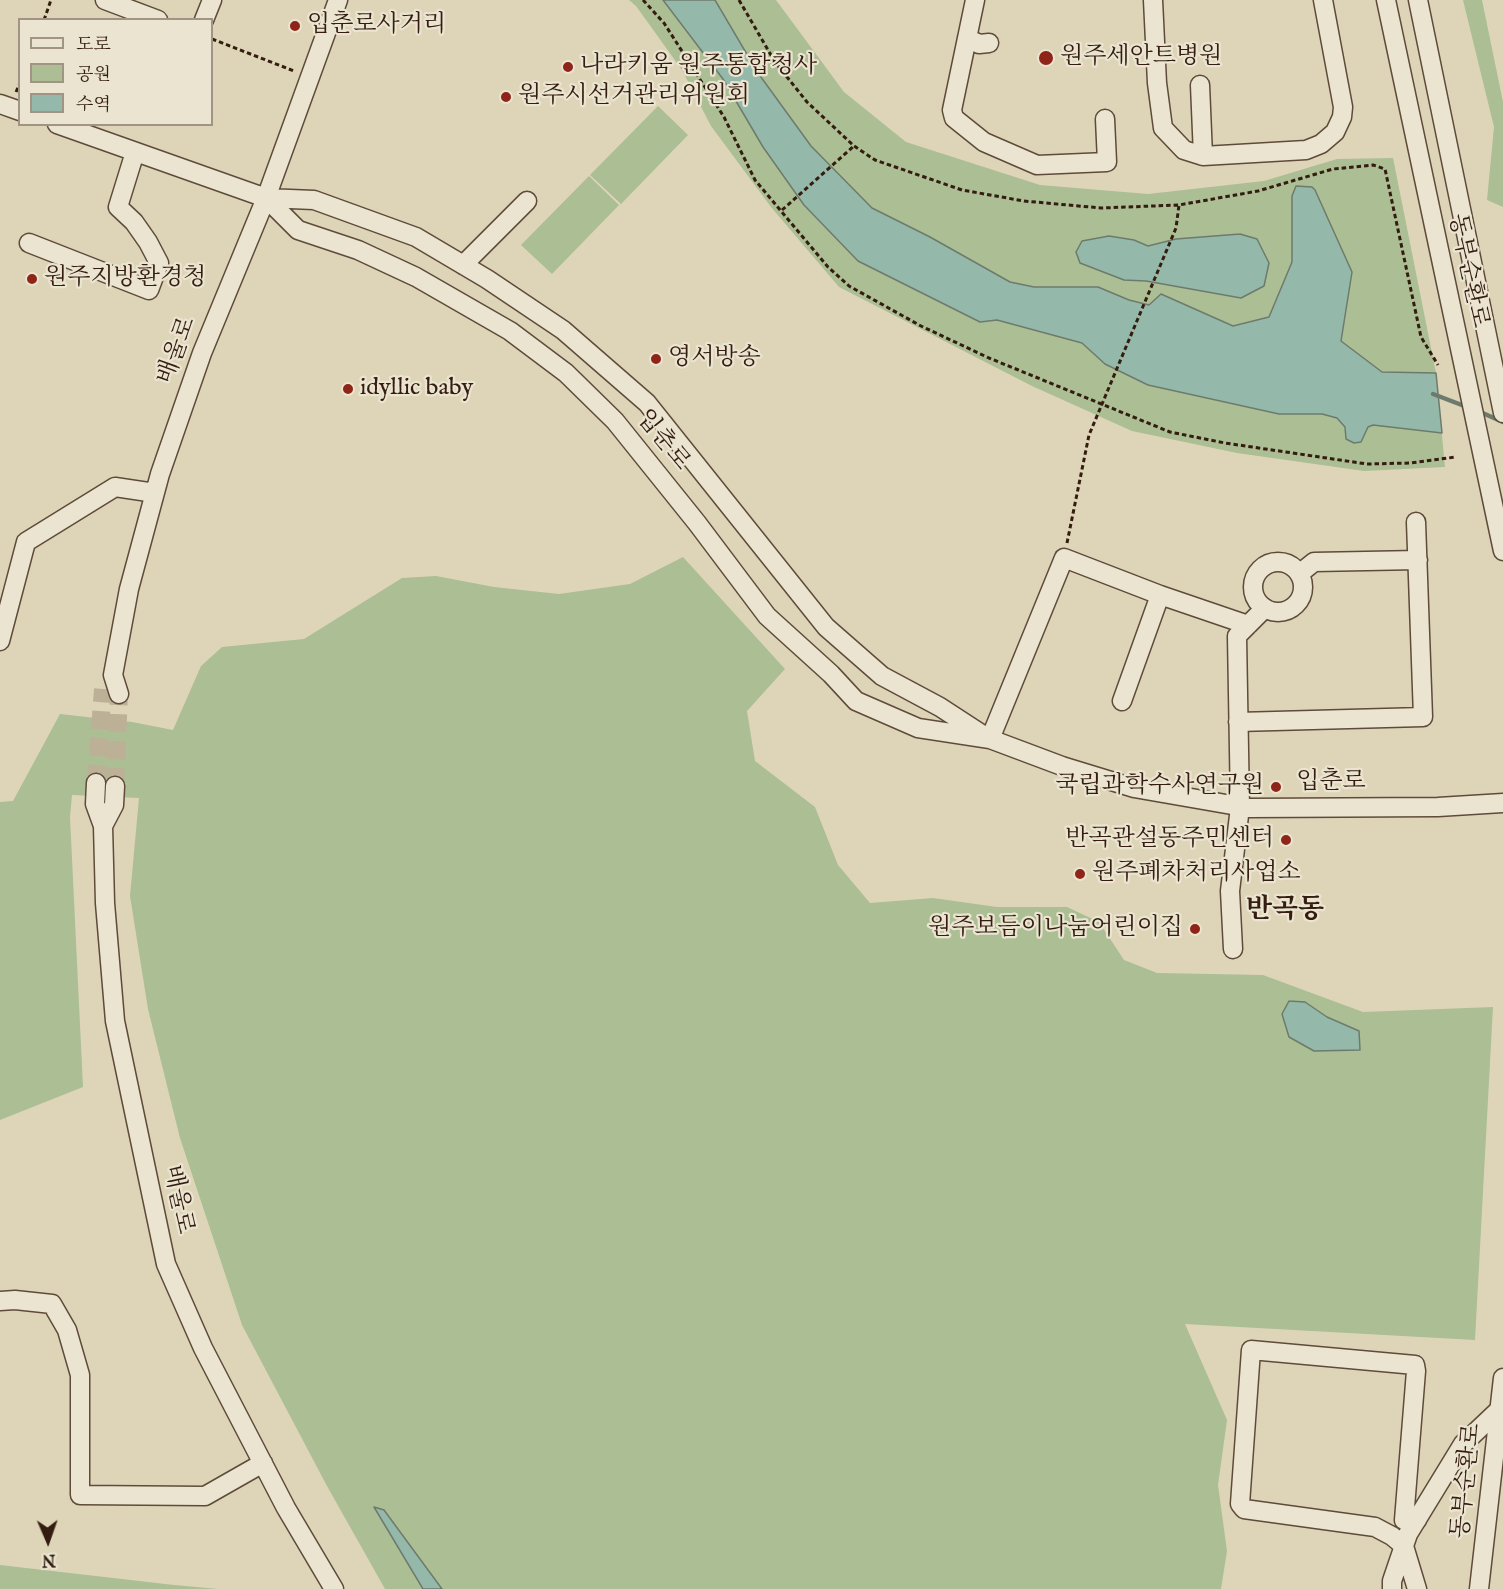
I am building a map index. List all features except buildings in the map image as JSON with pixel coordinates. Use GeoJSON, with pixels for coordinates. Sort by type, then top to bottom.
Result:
{"type":"FeatureCollection","features":[{"type":"Feature","properties":{"kind":"street"},"geometry":{"type":"LineString","coordinates":[[105,0],[153,18]]}},
{"type":"Feature","properties":{"kind":"street"},"geometry":{"type":"LineString","coordinates":[[205,18],[212,0]]}},
{"type":"Feature","properties":{"kind":"street","name":"배울로"},"geometry":{"type":"LineString","coordinates":[[112,686],[129,589],[155,493],[202,353],[266,198],[308,77],[338,0]]}},
{"type":"Feature","properties":{"kind":"street"},"geometry":{"type":"LineString","coordinates":[[975,0],[952,110],[954,118],[984,142],[1037,165],[1107,162],[1105,119]]}},
{"type":"Feature","properties":{"kind":"street"},"geometry":{"type":"LineString","coordinates":[[1153,0],[1157,83],[1163,128],[1184,150],[1203,156],[1306,150],[1321,144],[1335,132],[1342,117],[1342,107],[1323,0]]}},
{"type":"Feature","properties":{"kind":"street","name":"동부순환로"},"geometry":{"type":"LineString","coordinates":[[1386,0],[1503,551]]}},
{"type":"Feature","properties":{"kind":"street","name":"동부순환로"},"geometry":{"type":"LineString","coordinates":[[1418,0],[1503,413]]}},
{"type":"Feature","properties":{"kind":"street"},"geometry":{"type":"LineString","coordinates":[[967,38],[979,44],[989,43]]}},
{"type":"Feature","properties":{"kind":"street"},"geometry":{"type":"LineString","coordinates":[[1200,85],[1203,156]]}},
{"type":"Feature","properties":{"kind":"street"},"geometry":{"type":"LineString","coordinates":[[0,104],[18,110]]}},
{"type":"Feature","properties":{"kind":"street","name":"입춘로"},"geometry":{"type":"LineString","coordinates":[[63,126],[266,198],[314,200],[416,237],[463,264],[563,330],[647,403],[825,627],[882,676],[940,707],[990,739]]}},
{"type":"Feature","properties":{"kind":"street"},"geometry":{"type":"LineString","coordinates":[[29,243],[149,290],[159,263],[134,222],[118,207],[135,152]]}},
{"type":"Feature","properties":{"kind":"street","name":"입춘로"},"geometry":{"type":"LineString","coordinates":[[266,198],[298,230],[358,250],[416,277],[510,331],[566,373],[615,421],[697,523],[767,616],[831,674],[856,701],[918,728],[990,739],[1062,766],[1134,788],[1240,807],[1438,807],[1503,802]]}},
{"type":"Feature","properties":{"kind":"street"},"geometry":{"type":"LineString","coordinates":[[463,264],[527,201]]}},
{"type":"Feature","properties":{"kind":"street"},"geometry":{"type":"LineString","coordinates":[[0,641],[26,542],[115,487],[155,493]]}},
{"type":"Feature","properties":{"kind":"street"},"geometry":{"type":"LineString","coordinates":[[1238,722],[1423,717],[1416,522]]}},
{"type":"Feature","properties":{"kind":"street"},"geometry":{"type":"LineString","coordinates":[[990,739],[1065,558],[1160,595],[1248,625]]}},
{"type":"Feature","properties":{"kind":"street"},"geometry":{"type":"LineString","coordinates":[[1299,574],[1314,562],[1418,560]]}},
{"type":"Feature","properties":{"kind":"street"},"geometry":{"type":"LineString","coordinates":[[1286,563],[1299,574],[1303,589],[1297,603],[1284,612],[1265,608],[1256,599],[1253,591],[1256,574],[1262,568],[1269,564],[1286,563]]}},
{"type":"Feature","properties":{"kind":"street"},"geometry":{"type":"LineString","coordinates":[[1122,700],[1160,595]]}},
{"type":"Feature","properties":{"kind":"street"},"geometry":{"type":"LineString","coordinates":[[1233,949],[1230,891],[1240,807],[1237,636],[1265,608]]}},
{"type":"Feature","properties":{"kind":"street"},"geometry":{"type":"LineString","coordinates":[[96,783],[95,804],[103,826]]}},
{"type":"Feature","properties":{"kind":"street","name":"배울로"},"geometry":{"type":"LineString","coordinates":[[115,786],[114,805],[103,826],[105,903],[115,1021],[166,1264],[203,1348],[286,1508],[334,1589]]}},
{"type":"Feature","properties":{"kind":"street"},"geometry":{"type":"LineString","coordinates":[[0,1301],[15,1300],[52,1304],[68,1329],[80,1375],[80,1495],[206,1496],[263,1463]]}},
{"type":"Feature","properties":{"kind":"street"},"geometry":{"type":"LineString","coordinates":[[1417,1520],[1410,1522],[1404,1520],[1415,1365],[1251,1350],[1240,1504],[1244,1509],[1375,1527],[1404,1546],[1417,1589]]}},
{"type":"Feature","properties":{"kind":"street","name":"동부순환로"},"geometry":{"type":"LineString","coordinates":[[1479,1589],[1503,1377]]}},
{"type":"Feature","properties":{"kind":"street"},"geometry":{"type":"LineString","coordinates":[[1381,1589],[1381,1579],[1404,1546],[1463,1444],[1500,1409]]}},
{"type":"Feature","properties":{"kind":"street"},"geometry":{"type":"LineString","coordinates":[[1392,1589],[1404,1546]]}},
{"type":"Feature","properties":{"kind":"path"},"geometry":{"type":"LineString","coordinates":[[45,18],[51,0]]}},
{"type":"Feature","properties":{"kind":"path"},"geometry":{"type":"LineString","coordinates":[[643,0],[664,23],[724,117],[755,180],[828,267],[849,286],[921,326],[989,358],[1170,432],[1236,445],[1367,464],[1410,463],[1456,457]]}},
{"type":"Feature","properties":{"kind":"path"},"geometry":{"type":"LineString","coordinates":[[739,0],[775,62],[807,102],[854,146],[875,160],[972,192],[1024,201],[1101,208],[1179,205],[1258,191],[1333,169],[1373,165],[1385,169],[1421,337],[1438,364]]}},
{"type":"Feature","properties":{"kind":"path"},"geometry":{"type":"LineString","coordinates":[[213,39],[308,77]]}},
{"type":"Feature","properties":{"kind":"path"},"geometry":{"type":"LineString","coordinates":[[782,210],[854,146]]}},
{"type":"Feature","properties":{"kind":"path"},"geometry":{"type":"LineString","coordinates":[[1065,558],[1089,435],[1176,228],[1179,205]]}},
{"type":"Feature","properties":{"kind":"green space"},"geometry":{"type":"Polygon","coordinates":[[[629,0],[663,0],[723,79],[763,147],[804,205],[852,255],[872,208],[811,146],[758,73],[715,0],[776,0],[844,92],[906,142],[1040,185],[1148,194],[1264,181],[1337,159],[1393,158],[1436,373],[1445,467],[1364,471],[1237,453],[1132,431],[1032,386],[839,287],[771,207],[711,126],[682,70],[636,6],[629,0]]]}},
{"type":"Feature","properties":{"kind":"green space"},"geometry":{"type":"Polygon","coordinates":[[[1463,0],[1482,0],[1503,102],[1503,207],[1487,200],[1494,127],[1463,0]]]}},
{"type":"Feature","properties":{"kind":"green space"},"geometry":{"type":"Polygon","coordinates":[[[658,106],[688,135],[621,204],[590,175],[658,106]]]}},
{"type":"Feature","properties":{"kind":"green space"},"geometry":{"type":"Polygon","coordinates":[[[589,176],[619,205],[552,274],[521,245],[589,176]]]}},
{"type":"Feature","properties":{"kind":"green space"},"geometry":{"type":"Polygon","coordinates":[[[683,557],[785,669],[747,711],[755,761],[815,807],[838,865],[870,903],[933,898],[997,907],[1067,907],[1099,922],[1124,960],[1157,973],[1263,975],[1363,1012],[1493,1007],[1475,1340],[1185,1324],[1227,1420],[1218,1485],[1227,1551],[1221,1589],[385,1589],[327,1486],[242,1325],[180,1138],[148,1009],[130,896],[139,798],[72,795],[70,817],[83,1087],[0,1120],[0,802],[13,801],[60,714],[132,722],[173,730],[201,666],[222,647],[304,639],[402,578],[436,576],[494,587],[559,594],[630,584],[683,557]]]}},
{"type":"Feature","properties":{"kind":"green space"},"geometry":{"type":"Polygon","coordinates":[[[0,1565],[174,1585],[218,1589],[0,1589],[0,1565]]]}},
{"type":"Feature","properties":{"kind":"water"},"geometry":{"type":"Polygon","coordinates":[[[663,0],[715,0],[758,73],[811,146],[872,208],[930,237],[1010,282],[1034,287],[1098,287],[1129,300],[1149,305],[1161,294],[1233,326],[1269,317],[1292,262],[1292,196],[1296,186],[1312,187],[1352,272],[1341,341],[1382,372],[1436,373],[1442,433],[1373,425],[1368,427],[1361,442],[1354,443],[1346,439],[1345,427],[1337,418],[1322,414],[1279,414],[1148,385],[1105,364],[1082,343],[997,320],[980,322],[858,261],[804,205],[763,147],[723,79],[663,0]]]}},
{"type":"Feature","properties":{"kind":"water"},"geometry":{"type":"Polygon","coordinates":[[[1240,234],[1257,239],[1269,263],[1264,286],[1241,298],[1146,281],[1124,280],[1080,263],[1076,252],[1082,241],[1109,236],[1134,240],[1148,246],[1176,239],[1240,234]]]}},
{"type":"Feature","properties":{"kind":"water"},"geometry":{"type":"Polygon","coordinates":[[[1289,1001],[1305,1002],[1327,1017],[1359,1031],[1360,1050],[1314,1051],[1289,1037],[1282,1014],[1289,1001]]]}},
{"type":"Feature","properties":{"kind":"water"},"geometry":{"type":"Polygon","coordinates":[[[374,1507],[384,1510],[442,1589],[423,1589],[374,1507]]]}},
{"type":"Feature","properties":{"kind":"waterway"},"geometry":{"type":"LineString","coordinates":[[1433,394],[1467,407]]}},
{"type":"Feature","properties":{"kind":"waterway"},"geometry":{"type":"LineString","coordinates":[[1478,411],[1503,422]]}},
{"type":"Feature","properties":{"kind":"tunnel"},"geometry":{"type":"LineString","coordinates":[[96,783],[103,689]]}},
{"type":"Feature","properties":{"kind":"tunnel"},"geometry":{"type":"LineString","coordinates":[[115,786],[119,694]]}},
{"type":"Feature","properties":{"kind":"place","name":"입춘로사거리"},"geometry":{"type":"Point","coordinates":[295,26]}},
{"type":"Feature","properties":{"kind":"place","name":"원주세안트병원"},"geometry":{"type":"Point","coordinates":[1046,58]}},
{"type":"Feature","properties":{"kind":"place","name":"나라키움 원주통합청사"},"geometry":{"type":"Point","coordinates":[568,67]}},
{"type":"Feature","properties":{"kind":"place","name":"원주시선거관리위원회"},"geometry":{"type":"Point","coordinates":[506,97]}},
{"type":"Feature","properties":{"kind":"place","name":"원주지방환경청"},"geometry":{"type":"Point","coordinates":[32,279]}},
{"type":"Feature","properties":{"kind":"place","name":"영서방송"},"geometry":{"type":"Point","coordinates":[656,359]}},
{"type":"Feature","properties":{"kind":"place","name":"idyllic baby"},"geometry":{"type":"Point","coordinates":[348,389]}},
{"type":"Feature","properties":{"kind":"place","name":"국립과학수사연구원"},"geometry":{"type":"Point","coordinates":[1276,787]}},
{"type":"Feature","properties":{"kind":"place","name":"반곡관설동주민센터"},"geometry":{"type":"Point","coordinates":[1286,840]}},
{"type":"Feature","properties":{"kind":"place","name":"원주폐차처리사업소"},"geometry":{"type":"Point","coordinates":[1080,874]}},
{"type":"Feature","properties":{"kind":"place","name":"원주보듬이나눔어린이집"},"geometry":{"type":"Point","coordinates":[1195,929]}},
{"type":"Feature","properties":{"kind":"district","name":"반곡동"},"geometry":{"type":"Point","coordinates":[1285,911]}}]}
